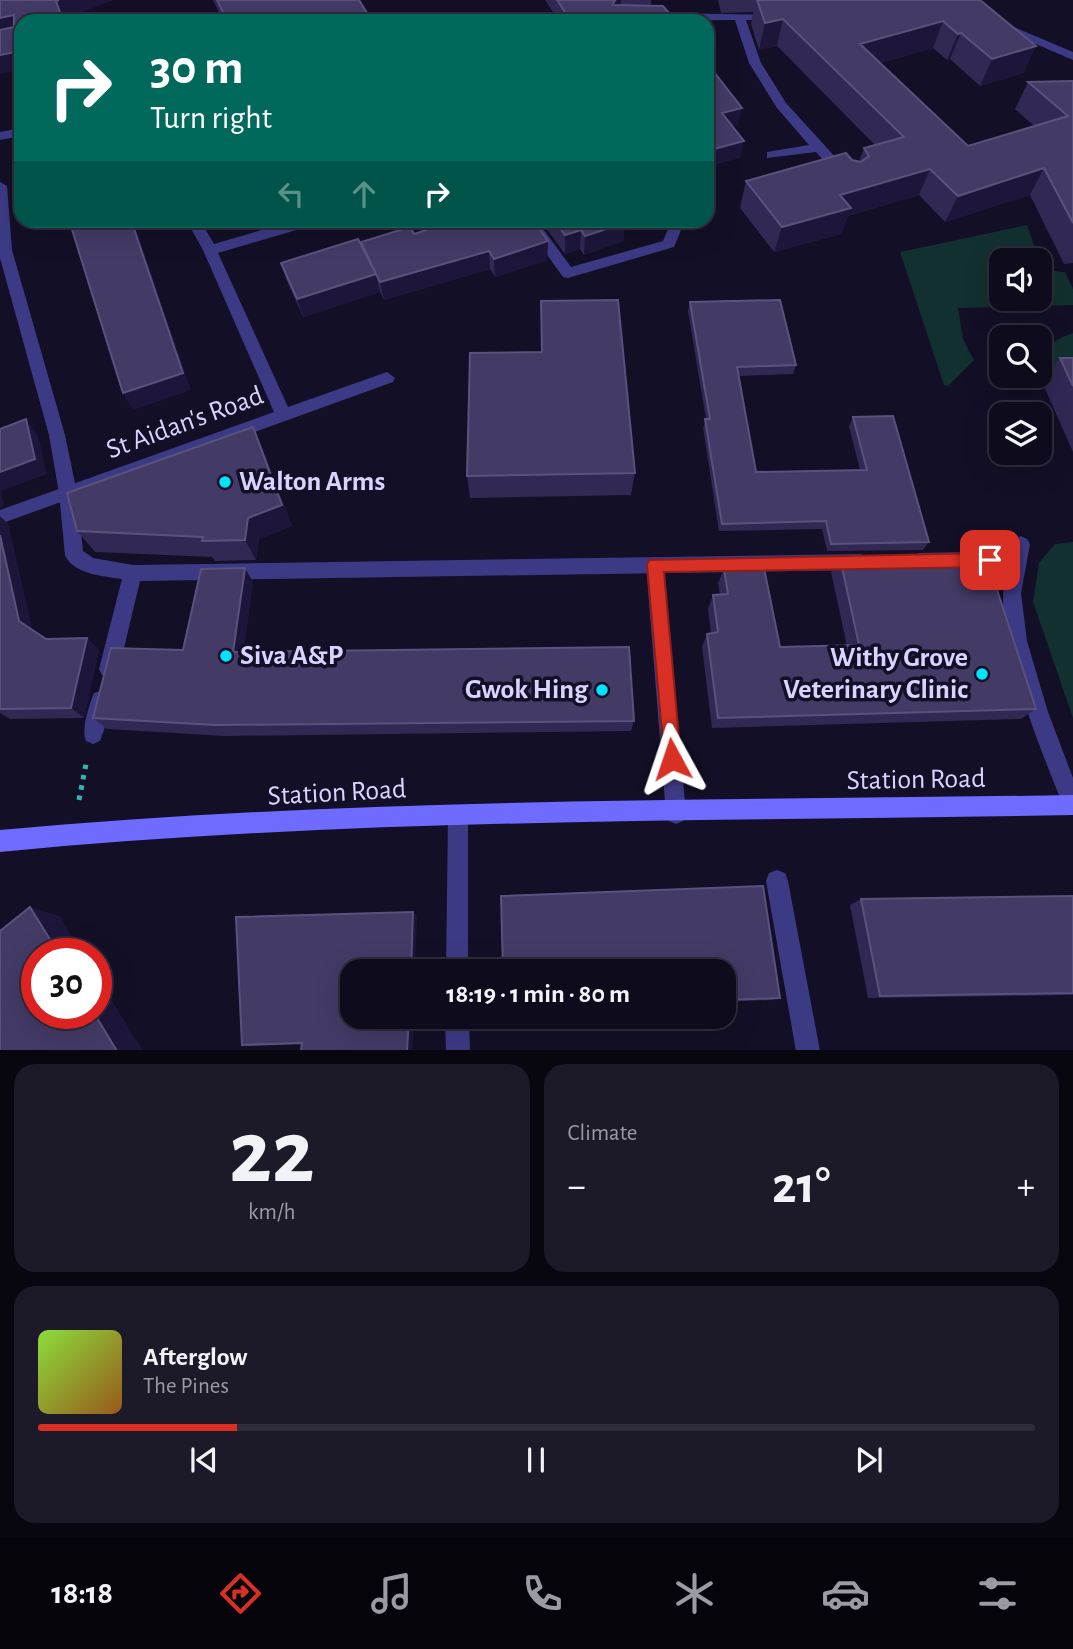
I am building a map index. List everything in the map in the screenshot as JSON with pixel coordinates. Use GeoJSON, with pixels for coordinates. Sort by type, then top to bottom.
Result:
{"type":"FeatureCollection","features":[{"type":"Feature","properties":{"kind":"main road","name":"Station Road"},"geometry":{"type":"LineString","coordinates":[[0,841],[401,817],[1073,805]]}},
{"type":"Feature","properties":{"kind":"street"},"geometry":{"type":"LineString","coordinates":[[972,0],[1005,27],[1073,56]]}},
{"type":"Feature","properties":{"kind":"street"},"geometry":{"type":"LineString","coordinates":[[714,18],[794,15]]}},
{"type":"Feature","properties":{"kind":"street"},"geometry":{"type":"LineString","coordinates":[[740,19],[755,63],[781,105],[850,182]]}},
{"type":"Feature","properties":{"kind":"street"},"geometry":{"type":"LineString","coordinates":[[772,155],[820,147]]}},
{"type":"Feature","properties":{"kind":"street"},"geometry":{"type":"LineString","coordinates":[[0,186],[5,250],[57,435],[68,493],[74,555],[89,565],[133,573],[878,562]]}},
{"type":"Feature","properties":{"kind":"street"},"geometry":{"type":"LineString","coordinates":[[198,228],[211,250],[284,415]]}},
{"type":"Feature","properties":{"kind":"street"},"geometry":{"type":"LineString","coordinates":[[211,250],[287,228]]}},
{"type":"Feature","properties":{"kind":"street"},"geometry":{"type":"LineString","coordinates":[[535,228],[568,273],[669,244],[675,228]]}},
{"type":"Feature","properties":{"kind":"street","name":"St Aidan's Road"},"geometry":{"type":"LineString","coordinates":[[0,517],[387,378]]}},
{"type":"Feature","properties":{"kind":"street"},"geometry":{"type":"LineString","coordinates":[[906,561],[1019,552],[1012,593],[1018,641],[1038,712],[1073,805]]}},
{"type":"Feature","properties":{"kind":"street"},"geometry":{"type":"LineString","coordinates":[[655,565],[676,814]]}},
{"type":"Feature","properties":{"kind":"street"},"geometry":{"type":"LineString","coordinates":[[93,734],[133,573]]}},
{"type":"Feature","properties":{"kind":"street"},"geometry":{"type":"LineString","coordinates":[[457,959],[458,817]]}},
{"type":"Feature","properties":{"kind":"street"},"geometry":{"type":"LineString","coordinates":[[777,881],[808,1050]]}},
{"type":"Feature","properties":{"kind":"street"},"geometry":{"type":"LineString","coordinates":[[457,1029],[458,1050]]}},
{"type":"Feature","properties":{"kind":"path"},"geometry":{"type":"LineString","coordinates":[[71,835],[93,734]]}},
{"type":"Feature","properties":{"kind":"green space"},"geometry":{"type":"Polygon","coordinates":[[[1027,225],[1035,248],[989,248],[989,307],[958,308],[963,339],[974,360],[948,386],[944,385],[900,252],[1027,225]]]}},
{"type":"Feature","properties":{"kind":"green space"},"geometry":{"type":"Polygon","coordinates":[[[1052,269],[1065,272],[1073,289],[1073,305],[1052,306],[1052,269]]]}},
{"type":"Feature","properties":{"kind":"green space"},"geometry":{"type":"Polygon","coordinates":[[[1073,333],[1073,382],[1052,382],[1052,344],[1073,333]]]}},
{"type":"Feature","properties":{"kind":"green space"},"geometry":{"type":"Polygon","coordinates":[[[1073,542],[1073,718],[1033,602],[1039,563],[1055,544],[1073,542]]]}},
{"type":"Feature","properties":{"kind":"building"},"geometry":{"type":"Polygon","coordinates":[[[0,0],[59,0],[56,1],[61,14],[14,14],[0,18],[0,0]]]}},
{"type":"Feature","properties":{"kind":"building"},"geometry":{"type":"Polygon","coordinates":[[[217,0],[359,0],[368,14],[224,14],[217,0]]]}},
{"type":"Feature","properties":{"kind":"building"},"geometry":{"type":"Polygon","coordinates":[[[557,0],[616,0],[613,5],[663,6],[670,14],[566,14],[557,0]]]}},
{"type":"Feature","properties":{"kind":"building"},"geometry":{"type":"Polygon","coordinates":[[[757,0],[980,0],[1036,46],[992,59],[943,21],[860,44],[968,146],[1068,116],[1028,82],[1073,81],[1073,223],[1044,168],[958,196],[930,169],[840,195],[851,208],[782,227],[746,181],[846,153],[852,160],[861,162],[869,156],[864,148],[904,137],[783,19],[765,23],[757,0]]]}},
{"type":"Feature","properties":{"kind":"building"},"geometry":{"type":"Polygon","coordinates":[[[14,27],[14,52],[0,55],[0,30],[14,27]]]}},
{"type":"Feature","properties":{"kind":"building"},"geometry":{"type":"Polygon","coordinates":[[[714,72],[742,108],[722,113],[744,141],[714,149],[714,72]]]}},
{"type":"Feature","properties":{"kind":"building"},"geometry":{"type":"Polygon","coordinates":[[[71,228],[134,228],[183,373],[123,393],[71,228]]]}},
{"type":"Feature","properties":{"kind":"building"},"geometry":{"type":"Polygon","coordinates":[[[407,228],[411,228],[414,234],[432,228],[539,228],[548,241],[494,259],[489,251],[380,282],[361,242],[407,228]]]}},
{"type":"Feature","properties":{"kind":"building"},"geometry":{"type":"Polygon","coordinates":[[[560,228],[610,228],[585,236],[581,230],[565,235],[560,228]]]}},
{"type":"Feature","properties":{"kind":"building"},"geometry":{"type":"Polygon","coordinates":[[[358,239],[376,274],[297,299],[281,263],[358,239]]]}},
{"type":"Feature","properties":{"kind":"building"},"geometry":{"type":"Polygon","coordinates":[[[618,300],[635,473],[467,476],[470,353],[542,352],[541,301],[618,300]]]}},
{"type":"Feature","properties":{"kind":"building"},"geometry":{"type":"Polygon","coordinates":[[[780,300],[796,365],[737,367],[756,472],[867,470],[853,417],[893,416],[929,542],[831,544],[826,521],[722,524],[705,419],[710,419],[690,302],[780,300]]]}},
{"type":"Feature","properties":{"kind":"building"},"geometry":{"type":"Polygon","coordinates":[[[1060,358],[1073,358],[1073,386],[1060,358]]]}},
{"type":"Feature","properties":{"kind":"building"},"geometry":{"type":"Polygon","coordinates":[[[26,419],[35,459],[0,472],[0,429],[26,419]]]}},
{"type":"Feature","properties":{"kind":"building","name":"Walton Arms"},"geometry":{"type":"Polygon","coordinates":[[[253,427],[282,505],[248,518],[245,540],[202,541],[203,537],[77,531],[67,493],[253,427]]]}},
{"type":"Feature","properties":{"kind":"building"},"geometry":{"type":"Polygon","coordinates":[[[0,535],[19,621],[46,639],[87,638],[71,708],[0,709],[0,535]]]}},
{"type":"Feature","properties":{"kind":"building"},"geometry":{"type":"Polygon","coordinates":[[[940,557],[943,565],[988,562],[1036,709],[718,718],[707,634],[718,632],[713,595],[728,594],[724,569],[764,568],[780,647],[859,645],[840,558],[940,557]]]}},
{"type":"Feature","properties":{"kind":"building"},"geometry":{"type":"Polygon","coordinates":[[[245,568],[233,652],[629,647],[634,721],[215,725],[93,718],[111,648],[183,650],[201,569],[245,568]]]}},
{"type":"Feature","properties":{"kind":"building"},"geometry":{"type":"Polygon","coordinates":[[[763,886],[780,998],[736,1000],[736,959],[503,959],[501,896],[763,886]]]}},
{"type":"Feature","properties":{"kind":"building"},"geometry":{"type":"Polygon","coordinates":[[[1073,896],[1073,993],[880,996],[861,899],[1073,896]]]}},
{"type":"Feature","properties":{"kind":"building"},"geometry":{"type":"Polygon","coordinates":[[[30,907],[49,938],[21,938],[21,1029],[104,1029],[116,1050],[0,1050],[0,931],[30,907]]]}},
{"type":"Feature","properties":{"kind":"building"},"geometry":{"type":"Polygon","coordinates":[[[413,912],[411,959],[340,959],[340,1029],[408,1029],[407,1050],[301,1050],[302,1043],[242,1045],[236,917],[413,912]]]}},
{"type":"Feature","properties":{"kind":"place","name":"Walton Arms"},"geometry":{"type":"Point","coordinates":[225,482]}},
{"type":"Feature","properties":{"kind":"place","name":"Siva A&P"},"geometry":{"type":"Point","coordinates":[226,656]}},
{"type":"Feature","properties":{"kind":"place","name":"Withy Grove Veterinary Clinic"},"geometry":{"type":"Point","coordinates":[982,674]}},
{"type":"Feature","properties":{"kind":"place","name":"Gwok Hing"},"geometry":{"type":"Point","coordinates":[602,690]}},
{"type":"Feature","properties":{"kind":"route"},"geometry":{"type":"LineString","coordinates":[[672,759],[655,565],[990,560]]}}]}
